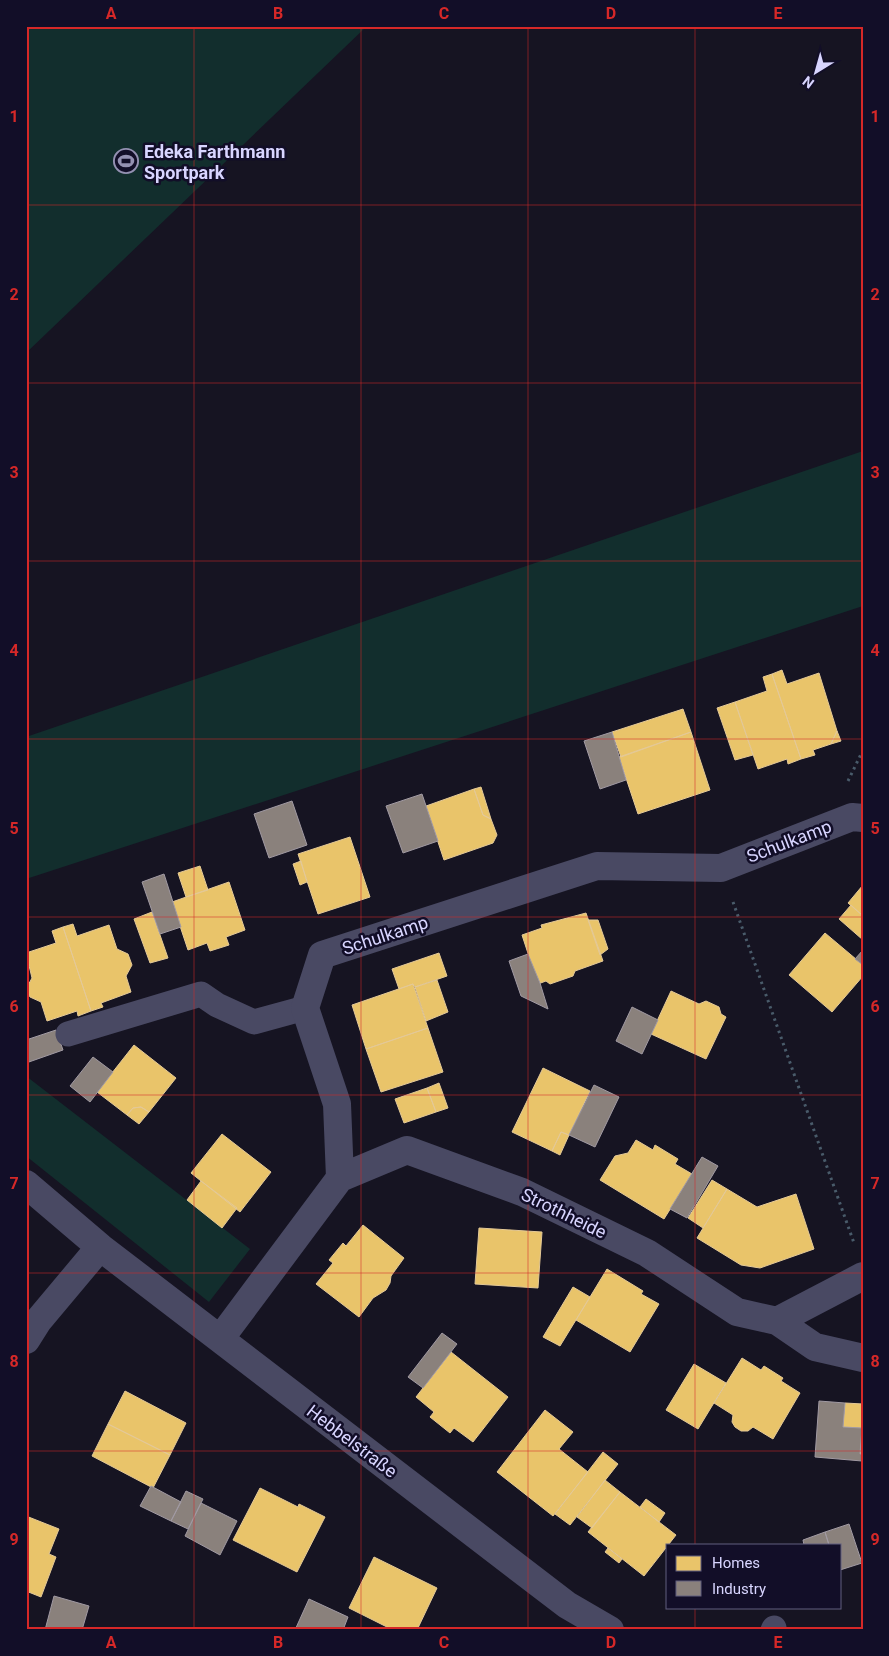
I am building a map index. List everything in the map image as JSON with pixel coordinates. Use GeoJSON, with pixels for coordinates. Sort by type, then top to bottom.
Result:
{"type":"FeatureCollection","features":[{"type":"Feature","properties":{"kind":"street","name":"Schulkamp"},"geometry":{"type":"LineString","coordinates":[[305,1008],[322,956],[597,866],[720,868],[852,817],[863,818]]}},
{"type":"Feature","properties":{"kind":"street"},"geometry":{"type":"LineString","coordinates":[[220,1339],[340,1178],[337,1104],[305,1008]]}},
{"type":"Feature","properties":{"kind":"street","name":"Strothheide"},"geometry":{"type":"LineString","coordinates":[[340,1178],[407,1150],[522,1192],[647,1254],[737,1312],[777,1320],[814,1347],[863,1358]]}},
{"type":"Feature","properties":{"kind":"street","name":"Hebbelstraße"},"geometry":{"type":"LineString","coordinates":[[26,1184],[100,1247],[568,1605],[610,1630]]}},
{"type":"Feature","properties":{"kind":"street"},"geometry":{"type":"LineString","coordinates":[[26,1340],[38,1322],[100,1247]]}},
{"type":"Feature","properties":{"kind":"street"},"geometry":{"type":"LineString","coordinates":[[777,1320],[863,1276]]}},
{"type":"Feature","properties":{"kind":"lane"},"geometry":{"type":"LineString","coordinates":[[68,1034],[201,994],[217,1005],[254,1022],[305,1008]]}},
{"type":"Feature","properties":{"kind":"path"},"geometry":{"type":"LineString","coordinates":[[720,868],[856,1248]]}},
{"type":"Feature","properties":{"kind":"green space","name":"Edeka Farthmann Sportpark"},"geometry":{"type":"Polygon","coordinates":[[[26,26],[367,26],[26,353],[26,26]]]}},
{"type":"Feature","properties":{"kind":"green space"},"geometry":{"type":"Polygon","coordinates":[[[863,451],[863,606],[26,879],[26,737],[863,451]]]}},
{"type":"Feature","properties":{"kind":"green space"},"geometry":{"type":"Polygon","coordinates":[[[26,1076],[250,1249],[209,1302],[26,1156],[26,1076]]]}},
{"type":"Feature","properties":{"kind":"building: Homes"},"geometry":{"type":"Polygon","coordinates":[[[782,670],[787,684],[819,673],[837,731],[831,744],[813,750],[815,755],[801,759],[772,674],[782,670]]]}},
{"type":"Feature","properties":{"kind":"building: Homes"},"geometry":{"type":"Polygon","coordinates":[[[772,674],[801,759],[788,764],[787,759],[758,769],[735,702],[767,691],[763,677],[772,674]]]}},
{"type":"Feature","properties":{"kind":"building: Homes"},"geometry":{"type":"Polygon","coordinates":[[[735,702],[753,755],[735,760],[717,708],[735,702]]]}},
{"type":"Feature","properties":{"kind":"building: Homes"},"geometry":{"type":"Polygon","coordinates":[[[683,709],[691,732],[621,757],[612,732],[683,709]]]}},
{"type":"Feature","properties":{"kind":"building: Homes"},"geometry":{"type":"Polygon","coordinates":[[[837,731],[841,741],[831,744],[837,731]]]}},
{"type":"Feature","properties":{"kind":"building: Homes"},"geometry":{"type":"Polygon","coordinates":[[[691,732],[710,790],[638,814],[619,757],[691,732]]]}},
{"type":"Feature","properties":{"kind":"building: Homes"},"geometry":{"type":"Polygon","coordinates":[[[481,787],[491,819],[483,815],[474,789],[481,787]]]}},
{"type":"Feature","properties":{"kind":"building: Homes"},"geometry":{"type":"Polygon","coordinates":[[[474,789],[483,815],[491,819],[497,835],[493,843],[444,860],[426,806],[474,789]]]}},
{"type":"Feature","properties":{"kind":"building: Homes"},"geometry":{"type":"Polygon","coordinates":[[[350,837],[370,897],[318,914],[298,854],[350,837]]]}},
{"type":"Feature","properties":{"kind":"building: Homes"},"geometry":{"type":"Polygon","coordinates":[[[301,861],[307,882],[300,885],[293,864],[301,861]]]}},
{"type":"Feature","properties":{"kind":"building: Homes"},"geometry":{"type":"Polygon","coordinates":[[[200,866],[208,890],[186,897],[178,873],[200,866]]]}},
{"type":"Feature","properties":{"kind":"building: Homes"},"geometry":{"type":"Polygon","coordinates":[[[229,882],[245,930],[226,937],[229,945],[210,951],[207,943],[188,950],[172,902],[229,882]]]}},
{"type":"Feature","properties":{"kind":"building: Homes"},"geometry":{"type":"Polygon","coordinates":[[[863,885],[863,916],[848,903],[863,885]]]}},
{"type":"Feature","properties":{"kind":"building: Homes"},"geometry":{"type":"Polygon","coordinates":[[[851,905],[863,916],[863,940],[839,919],[851,905]]]}},
{"type":"Feature","properties":{"kind":"building: Homes"},"geometry":{"type":"Polygon","coordinates":[[[152,912],[168,958],[150,963],[134,919],[152,912]]]}},
{"type":"Feature","properties":{"kind":"building: Homes"},"geometry":{"type":"Polygon","coordinates":[[[586,913],[603,961],[575,971],[573,976],[550,984],[546,981],[538,984],[522,935],[542,928],[541,925],[586,913]]]}},
{"type":"Feature","properties":{"kind":"building: Homes"},"geometry":{"type":"Polygon","coordinates":[[[588,920],[598,920],[608,949],[600,955],[588,920]]]}},
{"type":"Feature","properties":{"kind":"building: Homes"},"geometry":{"type":"Polygon","coordinates":[[[73,924],[77,936],[109,925],[117,949],[128,954],[132,965],[126,976],[131,992],[101,1003],[103,1007],[91,1011],[63,927],[73,924]]]}},
{"type":"Feature","properties":{"kind":"building: Homes"},"geometry":{"type":"Polygon","coordinates":[[[63,927],[91,1011],[78,1016],[77,1011],[47,1021],[41,1002],[30,997],[26,989],[32,978],[26,953],[56,943],[52,931],[63,927]]]}},
{"type":"Feature","properties":{"kind":"building: Homes"},"geometry":{"type":"Polygon","coordinates":[[[825,933],[863,965],[863,976],[832,1012],[789,975],[825,933]]]}},
{"type":"Feature","properties":{"kind":"building: Homes"},"geometry":{"type":"Polygon","coordinates":[[[439,953],[447,976],[415,987],[413,984],[399,989],[392,969],[439,953]]]}},
{"type":"Feature","properties":{"kind":"building: Homes"},"geometry":{"type":"Polygon","coordinates":[[[437,980],[448,1012],[426,1021],[415,987],[437,980]]]}},
{"type":"Feature","properties":{"kind":"building: Homes"},"geometry":{"type":"Polygon","coordinates":[[[413,984],[428,1028],[366,1049],[352,1005],[413,984]]]}},
{"type":"Feature","properties":{"kind":"building: Homes"},"geometry":{"type":"Polygon","coordinates":[[[671,991],[699,1004],[706,1001],[719,1007],[721,1014],[726,1017],[706,1059],[651,1034],[671,991]]]}},
{"type":"Feature","properties":{"kind":"building: Homes"},"geometry":{"type":"Polygon","coordinates":[[[428,1028],[443,1072],[381,1092],[366,1049],[428,1028]]]}},
{"type":"Feature","properties":{"kind":"building: Homes"},"geometry":{"type":"Polygon","coordinates":[[[134,1045],[176,1078],[149,1112],[141,1107],[133,1108],[127,1115],[97,1092],[134,1045]]]}},
{"type":"Feature","properties":{"kind":"building: Homes"},"geometry":{"type":"Polygon","coordinates":[[[543,1068],[590,1091],[569,1135],[561,1132],[552,1151],[512,1132],[543,1068]]]}},
{"type":"Feature","properties":{"kind":"building: Homes"},"geometry":{"type":"Polygon","coordinates":[[[439,1083],[448,1108],[436,1112],[427,1088],[439,1083]]]}},
{"type":"Feature","properties":{"kind":"building: Homes"},"geometry":{"type":"Polygon","coordinates":[[[427,1088],[436,1112],[404,1123],[395,1099],[427,1088]]]}},
{"type":"Feature","properties":{"kind":"building: Homes"},"geometry":{"type":"Polygon","coordinates":[[[141,1107],[149,1112],[139,1124],[127,1115],[133,1108],[141,1107]]]}},
{"type":"Feature","properties":{"kind":"building: Homes"},"geometry":{"type":"Polygon","coordinates":[[[561,1132],[569,1135],[560,1155],[552,1151],[561,1132]]]}},
{"type":"Feature","properties":{"kind":"building: Homes"},"geometry":{"type":"Polygon","coordinates":[[[222,1134],[271,1172],[240,1212],[191,1173],[222,1134]]]}},
{"type":"Feature","properties":{"kind":"building: Homes"},"geometry":{"type":"Polygon","coordinates":[[[636,1140],[653,1150],[655,1145],[678,1159],[675,1164],[692,1174],[664,1219],[600,1180],[615,1156],[628,1153],[636,1140]]]}},
{"type":"Feature","properties":{"kind":"building: Homes"},"geometry":{"type":"Polygon","coordinates":[[[712,1180],[727,1189],[703,1228],[688,1218],[712,1180]]]}},
{"type":"Feature","properties":{"kind":"building: Homes"},"geometry":{"type":"Polygon","coordinates":[[[201,1181],[237,1208],[222,1228],[187,1200],[201,1181]]]}},
{"type":"Feature","properties":{"kind":"building: Homes"},"geometry":{"type":"Polygon","coordinates":[[[727,1189],[757,1207],[796,1194],[814,1249],[760,1268],[741,1265],[697,1238],[727,1189]]]}},
{"type":"Feature","properties":{"kind":"building: Homes"},"geometry":{"type":"Polygon","coordinates":[[[363,1225],[404,1258],[391,1276],[386,1290],[373,1298],[359,1317],[316,1284],[333,1263],[329,1260],[343,1243],[346,1246],[363,1225]]]}},
{"type":"Feature","properties":{"kind":"building: Homes"},"geometry":{"type":"Polygon","coordinates":[[[479,1228],[542,1232],[538,1288],[475,1284],[479,1228]]]}},
{"type":"Feature","properties":{"kind":"building: Homes"},"geometry":{"type":"Polygon","coordinates":[[[607,1269],[643,1291],[641,1294],[659,1304],[630,1352],[576,1320],[607,1269]]]}},
{"type":"Feature","properties":{"kind":"building: Homes"},"geometry":{"type":"Polygon","coordinates":[[[573,1287],[590,1297],[560,1346],[543,1337],[573,1287]]]}},
{"type":"Feature","properties":{"kind":"building: Homes"},"geometry":{"type":"Polygon","coordinates":[[[451,1352],[508,1397],[473,1442],[454,1428],[450,1433],[430,1417],[434,1412],[416,1397],[451,1352]]]}},
{"type":"Feature","properties":{"kind":"building: Homes"},"geometry":{"type":"Polygon","coordinates":[[[742,1358],[761,1370],[764,1366],[783,1378],[781,1381],[800,1393],[773,1439],[753,1427],[748,1431],[741,1431],[732,1422],[733,1415],[714,1403],[742,1358]]]}},
{"type":"Feature","properties":{"kind":"building: Homes"},"geometry":{"type":"Polygon","coordinates":[[[694,1364],[726,1383],[698,1429],[666,1410],[694,1364]]]}},
{"type":"Feature","properties":{"kind":"building: Homes"},"geometry":{"type":"Polygon","coordinates":[[[125,1391],[186,1423],[170,1455],[108,1424],[125,1391]]]}},
{"type":"Feature","properties":{"kind":"building: Homes"},"geometry":{"type":"Polygon","coordinates":[[[845,1403],[863,1404],[862,1428],[843,1427],[845,1403]]]}},
{"type":"Feature","properties":{"kind":"building: Homes"},"geometry":{"type":"Polygon","coordinates":[[[545,1410],[573,1432],[559,1449],[588,1472],[553,1516],[497,1472],[545,1410]]]}},
{"type":"Feature","properties":{"kind":"building: Homes"},"geometry":{"type":"Polygon","coordinates":[[[863,1415],[863,1454],[860,1454],[863,1415]]]}},
{"type":"Feature","properties":{"kind":"building: Homes"},"geometry":{"type":"Polygon","coordinates":[[[108,1424],[170,1455],[153,1488],[92,1456],[108,1424]]]}},
{"type":"Feature","properties":{"kind":"building: Homes"},"geometry":{"type":"Polygon","coordinates":[[[603,1452],[618,1464],[570,1525],[555,1514],[603,1452]]]}},
{"type":"Feature","properties":{"kind":"building: Homes"},"geometry":{"type":"Polygon","coordinates":[[[605,1480],[620,1492],[592,1528],[577,1517],[605,1480]]]}},
{"type":"Feature","properties":{"kind":"building: Homes"},"geometry":{"type":"Polygon","coordinates":[[[260,1488],[298,1507],[299,1504],[325,1517],[297,1572],[233,1540],[260,1488]]]}},
{"type":"Feature","properties":{"kind":"building: Homes"},"geometry":{"type":"Polygon","coordinates":[[[620,1492],[676,1535],[669,1544],[666,1544],[666,1548],[644,1576],[588,1532],[620,1492]]]}},
{"type":"Feature","properties":{"kind":"building: Homes"},"geometry":{"type":"Polygon","coordinates":[[[646,1499],[665,1513],[659,1522],[640,1507],[646,1499]]]}},
{"type":"Feature","properties":{"kind":"building: Homes"},"geometry":{"type":"Polygon","coordinates":[[[26,1516],[59,1529],[49,1554],[56,1557],[41,1597],[26,1591],[26,1516]]]}},
{"type":"Feature","properties":{"kind":"building: Homes"},"geometry":{"type":"Polygon","coordinates":[[[608,1548],[622,1559],[619,1563],[605,1552],[608,1548]]]}},
{"type":"Feature","properties":{"kind":"building: Homes"},"geometry":{"type":"Polygon","coordinates":[[[374,1557],[437,1588],[417,1630],[393,1630],[349,1608],[374,1557]]]}},
{"type":"Feature","properties":{"kind":"building: Industry"},"geometry":{"type":"Polygon","coordinates":[[[612,732],[626,780],[600,789],[584,741],[612,732]]]}},
{"type":"Feature","properties":{"kind":"building: Industry"},"geometry":{"type":"Polygon","coordinates":[[[422,794],[438,841],[403,853],[386,806],[422,794]]]}},
{"type":"Feature","properties":{"kind":"building: Industry"},"geometry":{"type":"Polygon","coordinates":[[[292,801],[307,845],[269,858],[254,814],[292,801]]]}},
{"type":"Feature","properties":{"kind":"building: Industry"},"geometry":{"type":"Polygon","coordinates":[[[164,874],[181,927],[160,934],[142,882],[164,874]]]}},
{"type":"Feature","properties":{"kind":"building: Industry"},"geometry":{"type":"Polygon","coordinates":[[[863,950],[863,965],[855,959],[863,950]]]}},
{"type":"Feature","properties":{"kind":"building: Industry"},"geometry":{"type":"Polygon","coordinates":[[[528,954],[548,1009],[521,996],[509,961],[528,954]]]}},
{"type":"Feature","properties":{"kind":"building: Industry"},"geometry":{"type":"Polygon","coordinates":[[[632,1007],[658,1020],[642,1054],[616,1041],[632,1007]]]}},
{"type":"Feature","properties":{"kind":"building: Industry"},"geometry":{"type":"Polygon","coordinates":[[[56,1030],[63,1050],[26,1063],[26,1040],[56,1030]]]}},
{"type":"Feature","properties":{"kind":"building: Industry"},"geometry":{"type":"Polygon","coordinates":[[[93,1057],[113,1072],[90,1102],[70,1086],[93,1057]]]}},
{"type":"Feature","properties":{"kind":"building: Industry"},"geometry":{"type":"Polygon","coordinates":[[[594,1085],[619,1097],[595,1147],[569,1135],[594,1085]]]}},
{"type":"Feature","properties":{"kind":"building: Industry"},"geometry":{"type":"Polygon","coordinates":[[[702,1157],[718,1166],[687,1218],[670,1209],[702,1157]]]}},
{"type":"Feature","properties":{"kind":"building: Industry"},"geometry":{"type":"Polygon","coordinates":[[[442,1333],[457,1344],[423,1388],[408,1377],[442,1333]]]}},
{"type":"Feature","properties":{"kind":"building: Industry"},"geometry":{"type":"Polygon","coordinates":[[[819,1401],[845,1403],[843,1427],[862,1428],[860,1454],[862,1454],[862,1461],[815,1457],[819,1401]]]}},
{"type":"Feature","properties":{"kind":"building: Industry"},"geometry":{"type":"Polygon","coordinates":[[[151,1486],[181,1502],[171,1521],[140,1506],[151,1486]]]}},
{"type":"Feature","properties":{"kind":"building: Industry"},"geometry":{"type":"Polygon","coordinates":[[[186,1491],[203,1499],[188,1529],[171,1521],[186,1491]]]}},
{"type":"Feature","properties":{"kind":"building: Industry"},"geometry":{"type":"Polygon","coordinates":[[[201,1503],[237,1521],[220,1555],[185,1536],[201,1503]]]}},
{"type":"Feature","properties":{"kind":"building: Industry"},"geometry":{"type":"Polygon","coordinates":[[[849,1524],[862,1563],[842,1569],[842,1544],[829,1544],[825,1532],[849,1524]]]}},
{"type":"Feature","properties":{"kind":"building: Industry"},"geometry":{"type":"Polygon","coordinates":[[[825,1532],[829,1544],[804,1544],[803,1540],[825,1532]]]}},
{"type":"Feature","properties":{"kind":"building: Industry"},"geometry":{"type":"Polygon","coordinates":[[[54,1596],[89,1606],[82,1630],[45,1630],[54,1596]]]}},
{"type":"Feature","properties":{"kind":"building: Industry"},"geometry":{"type":"Polygon","coordinates":[[[309,1599],[348,1617],[343,1630],[295,1630],[309,1599]]]}},
{"type":"Feature","properties":{"kind":"place","name":"Edeka Farthmann Sportpark"},"geometry":{"type":"Point","coordinates":[126,161]}}]}
